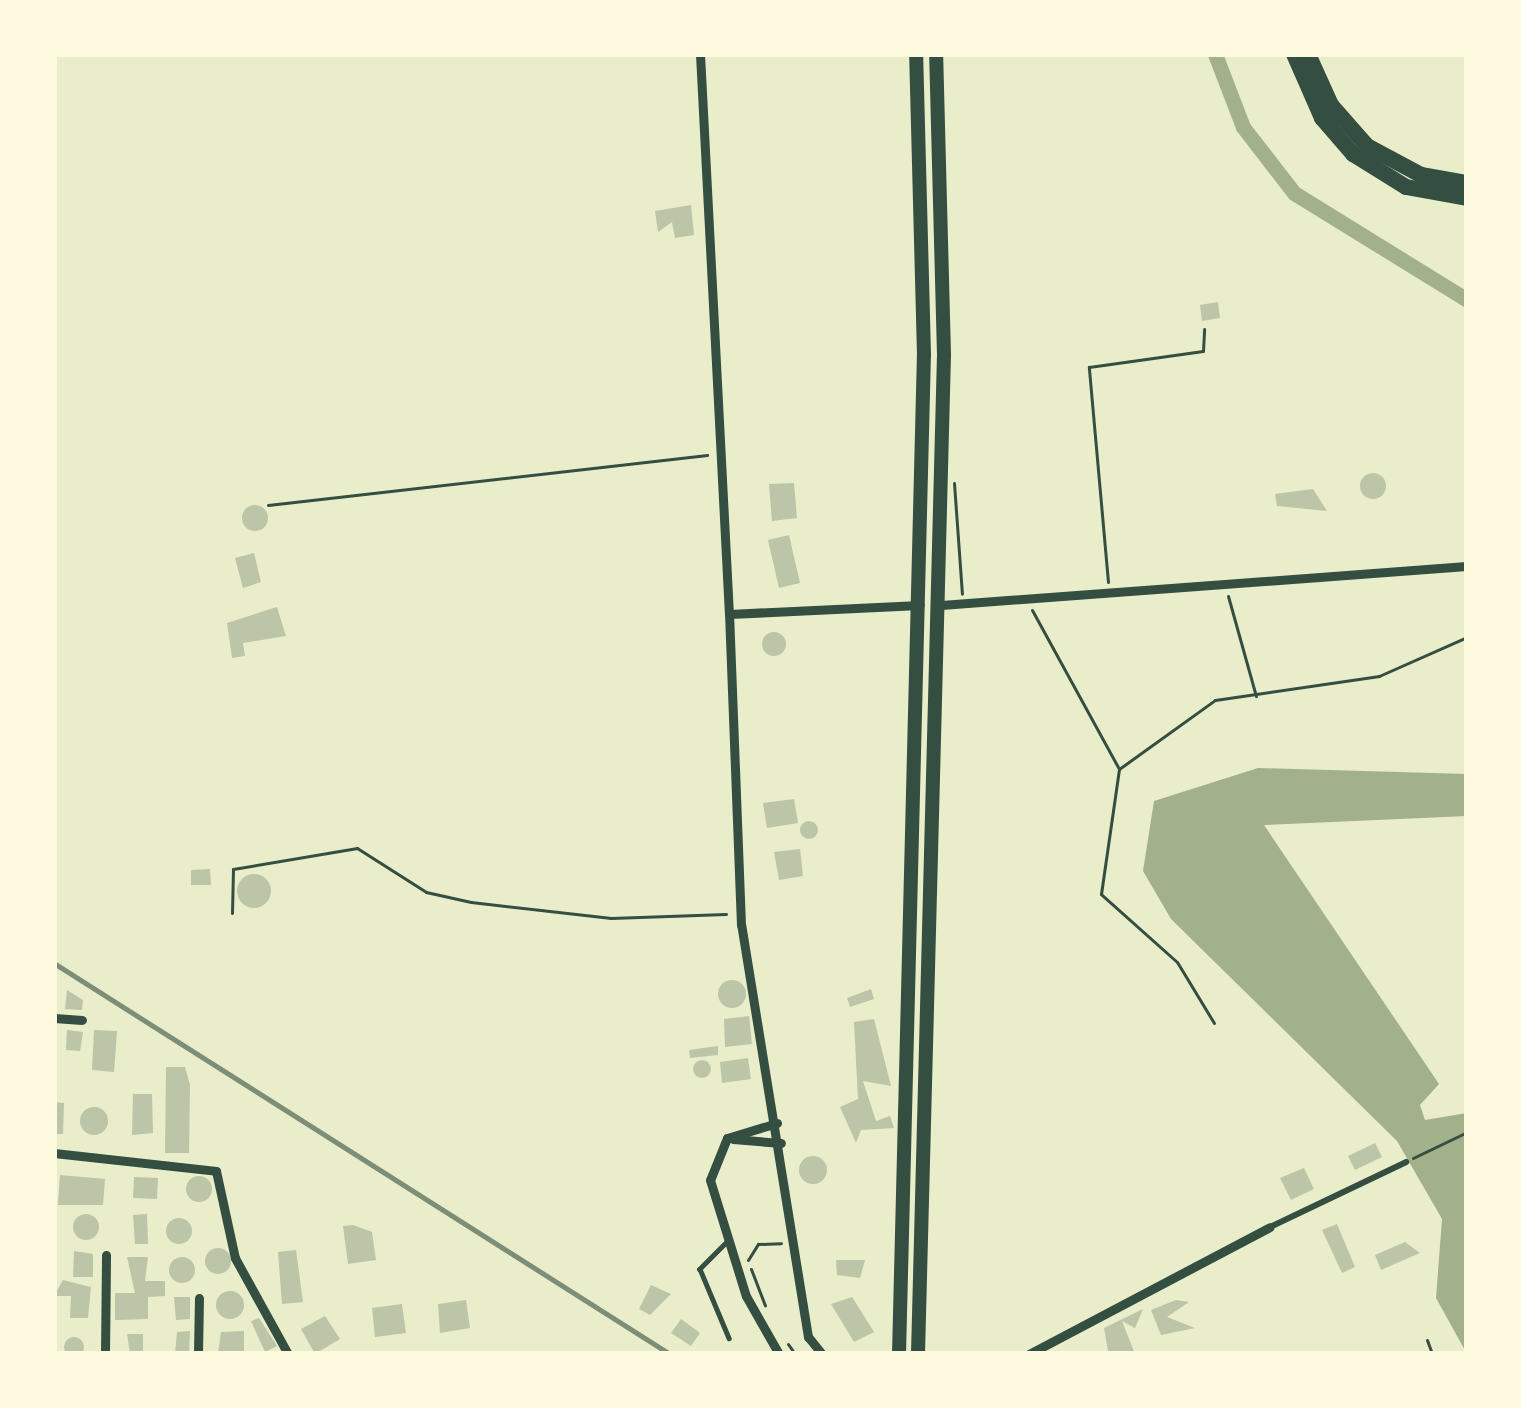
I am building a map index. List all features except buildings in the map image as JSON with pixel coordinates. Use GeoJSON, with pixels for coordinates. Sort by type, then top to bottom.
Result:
{"type":"FeatureCollection","features":[{"type":"Feature","properties":{"kind":"highway"},"geometry":{"type":"LineString","coordinates":[[1294,54],[1322,118],[1353,154],[1406,187],[1467,198]]}},
{"type":"Feature","properties":{"kind":"highway"},"geometry":{"type":"LineString","coordinates":[[1308,54],[1330,105],[1367,146],[1421,175],[1467,183]]}},
{"type":"Feature","properties":{"kind":"main road"},"geometry":{"type":"LineString","coordinates":[[899,1354],[920,605],[916,54]]}},
{"type":"Feature","properties":{"kind":"main road"},"geometry":{"type":"LineString","coordinates":[[918,1354],[940,605],[936,54]]}},
{"type":"Feature","properties":{"kind":"street"},"geometry":{"type":"LineString","coordinates":[[700,54],[740,914],[781,1143],[808,1337],[822,1354]]}},
{"type":"Feature","properties":{"kind":"street"},"geometry":{"type":"LineString","coordinates":[[940,605],[1467,566]]}},
{"type":"Feature","properties":{"kind":"street"},"geometry":{"type":"LineString","coordinates":[[729,614],[920,605]]}},
{"type":"Feature","properties":{"kind":"street"},"geometry":{"type":"LineString","coordinates":[[54,1018],[82,1020]]}},
{"type":"Feature","properties":{"kind":"street"},"geometry":{"type":"LineString","coordinates":[[727,1138],[777,1123]]}},
{"type":"Feature","properties":{"kind":"street"},"geometry":{"type":"LineString","coordinates":[[727,1138],[781,1143]]}},
{"type":"Feature","properties":{"kind":"street"},"geometry":{"type":"LineString","coordinates":[[727,1138],[710,1180],[728,1241],[778,1354]]}},
{"type":"Feature","properties":{"kind":"street"},"geometry":{"type":"LineString","coordinates":[[54,1153],[216,1171],[235,1258],[288,1354]]}},
{"type":"Feature","properties":{"kind":"street"},"geometry":{"type":"LineString","coordinates":[[1028,1354],[1406,1162]]}},
{"type":"Feature","properties":{"kind":"street"},"geometry":{"type":"LineString","coordinates":[[105,1354],[106,1255]]}},
{"type":"Feature","properties":{"kind":"street"},"geometry":{"type":"LineString","coordinates":[[198,1354],[199,1298]]}},
{"type":"Feature","properties":{"kind":"lane"},"geometry":{"type":"LineString","coordinates":[[728,1241],[700,1269],[730,1338]]}},
{"type":"Feature","properties":{"kind":"path"},"geometry":{"type":"LineString","coordinates":[[1109,590],[1089,367],[1203,351],[1204,329]]}},
{"type":"Feature","properties":{"kind":"path"},"geometry":{"type":"LineString","coordinates":[[268,505],[720,460]]}},
{"type":"Feature","properties":{"kind":"path"},"geometry":{"type":"LineString","coordinates":[[958,483],[954,578],[966,602]]}},
{"type":"Feature","properties":{"kind":"path"},"geometry":{"type":"LineString","coordinates":[[1228,583],[1232,640],[1257,698]]}},
{"type":"Feature","properties":{"kind":"path"},"geometry":{"type":"LineString","coordinates":[[1033,597],[1032,618],[1119,769],[1101,894],[1177,962],[1214,1023]]}},
{"type":"Feature","properties":{"kind":"path"},"geometry":{"type":"LineString","coordinates":[[1119,769],[1215,700],[1257,698],[1379,676],[1467,637]]}},
{"type":"Feature","properties":{"kind":"path"},"geometry":{"type":"LineString","coordinates":[[232,913],[233,869],[357,848],[427,892],[471,902],[610,917],[740,914]]}},
{"type":"Feature","properties":{"kind":"path"},"geometry":{"type":"LineString","coordinates":[[1406,1162],[1467,1132]]}},
{"type":"Feature","properties":{"kind":"path"},"geometry":{"type":"LineString","coordinates":[[771,1321],[748,1252],[776,1241],[790,1257]]}},
{"type":"Feature","properties":{"kind":"path"},"geometry":{"type":"LineString","coordinates":[[1427,1340],[1432,1354]]}},
{"type":"Feature","properties":{"kind":"path"},"geometry":{"type":"LineString","coordinates":[[800,1343],[805,1354]]}},
{"type":"Feature","properties":{"kind":"shaded area"},"geometry":{"type":"Polygon","coordinates":[[[1258,768],[1467,774],[1467,816],[1264,825],[1439,1084],[1420,1105],[1425,1120],[1467,1113],[1467,1354],[1436,1298],[1442,1219],[1397,1141],[1171,919],[1143,871],[1154,801],[1258,768]]]}},
{"type":"Feature","properties":{"kind":"waterway"},"geometry":{"type":"LineString","coordinates":[[1215,54],[1243,127],[1294,193],[1467,300]]}},
{"type":"Feature","properties":{"kind":"railway"},"geometry":{"type":"LineString","coordinates":[[54,963],[670,1354]]}}]}
